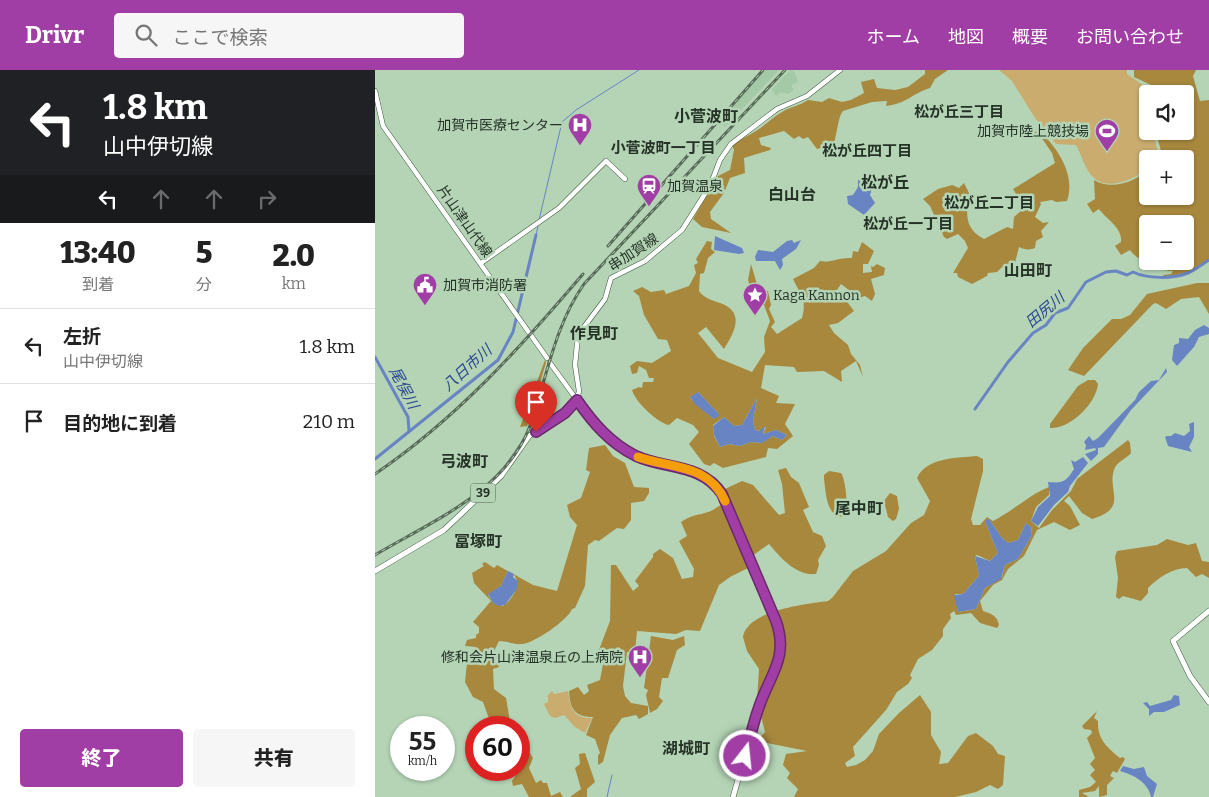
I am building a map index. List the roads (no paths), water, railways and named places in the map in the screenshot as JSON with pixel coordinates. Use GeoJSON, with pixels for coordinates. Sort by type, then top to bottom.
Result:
{"type":"FeatureCollection","features":[{"type":"Feature","properties":{"kind":"main road","name":"串加賀線"},"geometry":{"type":"LineString","coordinates":[[577,400],[579,391],[575,365],[578,335],[605,299],[611,278],[645,261],[683,230],[710,186],[720,160],[731,144],[779,107],[807,96],[840,70]]}},
{"type":"Feature","properties":{"kind":"main road","name":"片山津山代線"},"geometry":{"type":"LineString","coordinates":[[375,91],[383,126],[577,400]]}},
{"type":"Feature","properties":{"kind":"main road"},"geometry":{"type":"LineString","coordinates":[[481,263],[567,201],[605,162],[623,180]]}},
{"type":"Feature","properties":{"kind":"main road","name":"39"},"geometry":{"type":"LineString","coordinates":[[375,571],[444,530],[500,476],[529,436],[565,413],[577,400]]}},
{"type":"Feature","properties":{"kind":"main road"},"geometry":{"type":"LineString","coordinates":[[577,400],[598,428],[625,450],[657,463],[695,471],[713,482],[722,494],[776,621],[781,646],[778,666],[759,706],[733,797]]}},
{"type":"Feature","properties":{"kind":"main road"},"geometry":{"type":"LineString","coordinates":[[1209,611],[1173,641],[1190,676],[1209,702]]}},
{"type":"Feature","properties":{"kind":"water"},"geometry":{"type":"Polygon","coordinates":[[[871,175],[876,177],[870,195],[875,203],[864,215],[848,204],[847,196],[853,195],[858,187],[858,180],[862,180],[865,185],[871,175]]]}},
{"type":"Feature","properties":{"kind":"water"},"geometry":{"type":"Polygon","coordinates":[[[715,236],[742,248],[744,253],[714,250],[715,236]]]}},
{"type":"Feature","properties":{"kind":"water"},"geometry":{"type":"Polygon","coordinates":[[[792,240],[794,243],[801,240],[796,249],[782,259],[783,265],[780,270],[775,261],[756,261],[755,257],[758,250],[773,252],[787,241],[792,240]]]}},
{"type":"Feature","properties":{"kind":"water"},"geometry":{"type":"Polygon","coordinates":[[[1204,325],[1209,328],[1209,334],[1199,337],[1194,347],[1177,366],[1172,360],[1174,345],[1179,343],[1179,338],[1188,339],[1195,330],[1204,325]]]}},
{"type":"Feature","properties":{"kind":"water"},"geometry":{"type":"Polygon","coordinates":[[[1166,368],[1167,372],[1131,410],[1104,447],[1098,448],[1098,454],[1091,461],[1085,454],[1096,450],[1095,448],[1085,450],[1086,445],[1084,442],[1089,436],[1093,441],[1098,438],[1135,400],[1139,392],[1151,381],[1159,380],[1166,368]]]}},
{"type":"Feature","properties":{"kind":"water"},"geometry":{"type":"Polygon","coordinates":[[[698,392],[719,416],[714,419],[695,404],[690,397],[698,392]]]}},
{"type":"Feature","properties":{"kind":"water"},"geometry":{"type":"Polygon","coordinates":[[[757,398],[753,421],[755,430],[759,431],[765,426],[763,434],[776,430],[787,435],[782,440],[773,436],[762,443],[751,442],[740,446],[729,444],[720,447],[714,435],[713,426],[724,417],[734,426],[742,425],[757,398]]]}},
{"type":"Feature","properties":{"kind":"water"},"geometry":{"type":"Polygon","coordinates":[[[1194,422],[1194,437],[1189,447],[1192,452],[1168,446],[1165,437],[1175,433],[1184,436],[1190,431],[1189,424],[1194,422]]]}},
{"type":"Feature","properties":{"kind":"water"},"geometry":{"type":"Polygon","coordinates":[[[1083,457],[1088,463],[1070,486],[1068,492],[1054,505],[1038,526],[1031,521],[1038,507],[1050,496],[1048,482],[1066,480],[1074,469],[1071,460],[1075,462],[1083,457]]]}},
{"type":"Feature","properties":{"kind":"water"},"geometry":{"type":"Polygon","coordinates":[[[989,519],[1002,538],[1008,543],[1018,540],[1026,523],[1031,527],[1032,535],[1018,559],[1005,565],[1001,579],[985,588],[976,609],[958,612],[954,595],[963,594],[979,576],[975,556],[990,561],[998,553],[986,524],[986,520],[989,519]]]}},
{"type":"Feature","properties":{"kind":"water"},"geometry":{"type":"Polygon","coordinates":[[[508,571],[514,574],[513,577],[518,581],[517,589],[505,605],[499,606],[493,603],[488,594],[501,586],[508,571]]]}},
{"type":"Feature","properties":{"kind":"water"},"geometry":{"type":"Polygon","coordinates":[[[1174,695],[1179,696],[1180,705],[1164,712],[1154,712],[1149,716],[1149,709],[1143,703],[1147,702],[1150,706],[1171,700],[1174,695]]]}},
{"type":"Feature","properties":{"kind":"water"},"geometry":{"type":"Polygon","coordinates":[[[1123,766],[1134,769],[1144,767],[1147,776],[1157,784],[1153,797],[1151,797],[1144,783],[1120,771],[1123,766]]]}},
{"type":"Feature","properties":{"kind":"waterway"},"geometry":{"type":"LineString","coordinates":[[539,220],[562,122],[576,110],[639,70]]}},
{"type":"Feature","properties":{"kind":"waterway"},"geometry":{"type":"LineString","coordinates":[[536,235],[538,226]]}},
{"type":"Feature","properties":{"kind":"waterway","name":"八日市川"},"geometry":{"type":"LineString","coordinates":[[375,459],[498,360],[513,332],[536,235]]}},
{"type":"Feature","properties":{"kind":"waterway","name":"田尻川"},"geometry":{"type":"LineString","coordinates":[[975,409],[1008,362],[1033,333],[1046,325],[1055,313],[1068,308],[1086,282],[1106,272],[1116,271],[1127,275],[1133,272],[1153,277],[1182,275],[1191,272],[1209,260]]}},
{"type":"Feature","properties":{"kind":"waterway","name":"尾俣川"},"geometry":{"type":"LineString","coordinates":[[375,357],[408,417],[409,431]]}},
{"type":"Feature","properties":{"kind":"waterway"},"geometry":{"type":"LineString","coordinates":[[607,797],[612,775]]}},
{"type":"Feature","properties":{"kind":"railway"},"geometry":{"type":"LineString","coordinates":[[608,246],[763,70]]}},
{"type":"Feature","properties":{"kind":"railway"},"geometry":{"type":"LineString","coordinates":[[375,555],[465,503],[503,469],[519,449],[530,426],[558,335],[565,317],[584,284],[785,70]]}},
{"type":"Feature","properties":{"kind":"railway"},"geometry":{"type":"LineString","coordinates":[[375,474],[405,453],[460,406],[511,355],[583,274]]}},
{"type":"Feature","properties":{"kind":"place","name":"加賀市医療センター"},"geometry":{"type":"Point","coordinates":[580,146]}},
{"type":"Feature","properties":{"kind":"place","name":"加賀市陸上競技場"},"geometry":{"type":"Point","coordinates":[1107,152]}},
{"type":"Feature","properties":{"kind":"place","name":"加賀温泉"},"geometry":{"type":"Point","coordinates":[649,207]}},
{"type":"Feature","properties":{"kind":"place","name":"加賀市消防署"},"geometry":{"type":"Point","coordinates":[425,306]}},
{"type":"Feature","properties":{"kind":"place","name":"Kaga Kannon"},"geometry":{"type":"Point","coordinates":[755,316]}},
{"type":"Feature","properties":{"kind":"place","name":"修和会片山津温泉丘の上病院"},"geometry":{"type":"Point","coordinates":[640,678]}},
{"type":"Feature","properties":{"kind":"district","name":"松が丘三丁目"},"geometry":{"type":"Point","coordinates":[959,112]}},
{"type":"Feature","properties":{"kind":"district","name":"小菅波町"},"geometry":{"type":"Point","coordinates":[706,116]}},
{"type":"Feature","properties":{"kind":"district","name":"小菅波町一丁目"},"geometry":{"type":"Point","coordinates":[663,148]}},
{"type":"Feature","properties":{"kind":"district","name":"松が丘四丁目"},"geometry":{"type":"Point","coordinates":[867,151]}},
{"type":"Feature","properties":{"kind":"district","name":"松が丘"},"geometry":{"type":"Point","coordinates":[885,182]}},
{"type":"Feature","properties":{"kind":"district","name":"白山台"},"geometry":{"type":"Point","coordinates":[792,194]}},
{"type":"Feature","properties":{"kind":"district","name":"松が丘二丁目"},"geometry":{"type":"Point","coordinates":[989,203]}},
{"type":"Feature","properties":{"kind":"district","name":"松が丘一丁目"},"geometry":{"type":"Point","coordinates":[908,224]}},
{"type":"Feature","properties":{"kind":"district","name":"山田町"},"geometry":{"type":"Point","coordinates":[1028,270]}},
{"type":"Feature","properties":{"kind":"district","name":"作見町"},"geometry":{"type":"Point","coordinates":[594,333]}},
{"type":"Feature","properties":{"kind":"district","name":"弓波町"},"geometry":{"type":"Point","coordinates":[464,461]}},
{"type":"Feature","properties":{"kind":"district","name":"尾中町"},"geometry":{"type":"Point","coordinates":[859,508]}},
{"type":"Feature","properties":{"kind":"district","name":"冨塚町"},"geometry":{"type":"Point","coordinates":[478,541]}},
{"type":"Feature","properties":{"kind":"district","name":"湖城町"},"geometry":{"type":"Point","coordinates":[686,748]}}]}
